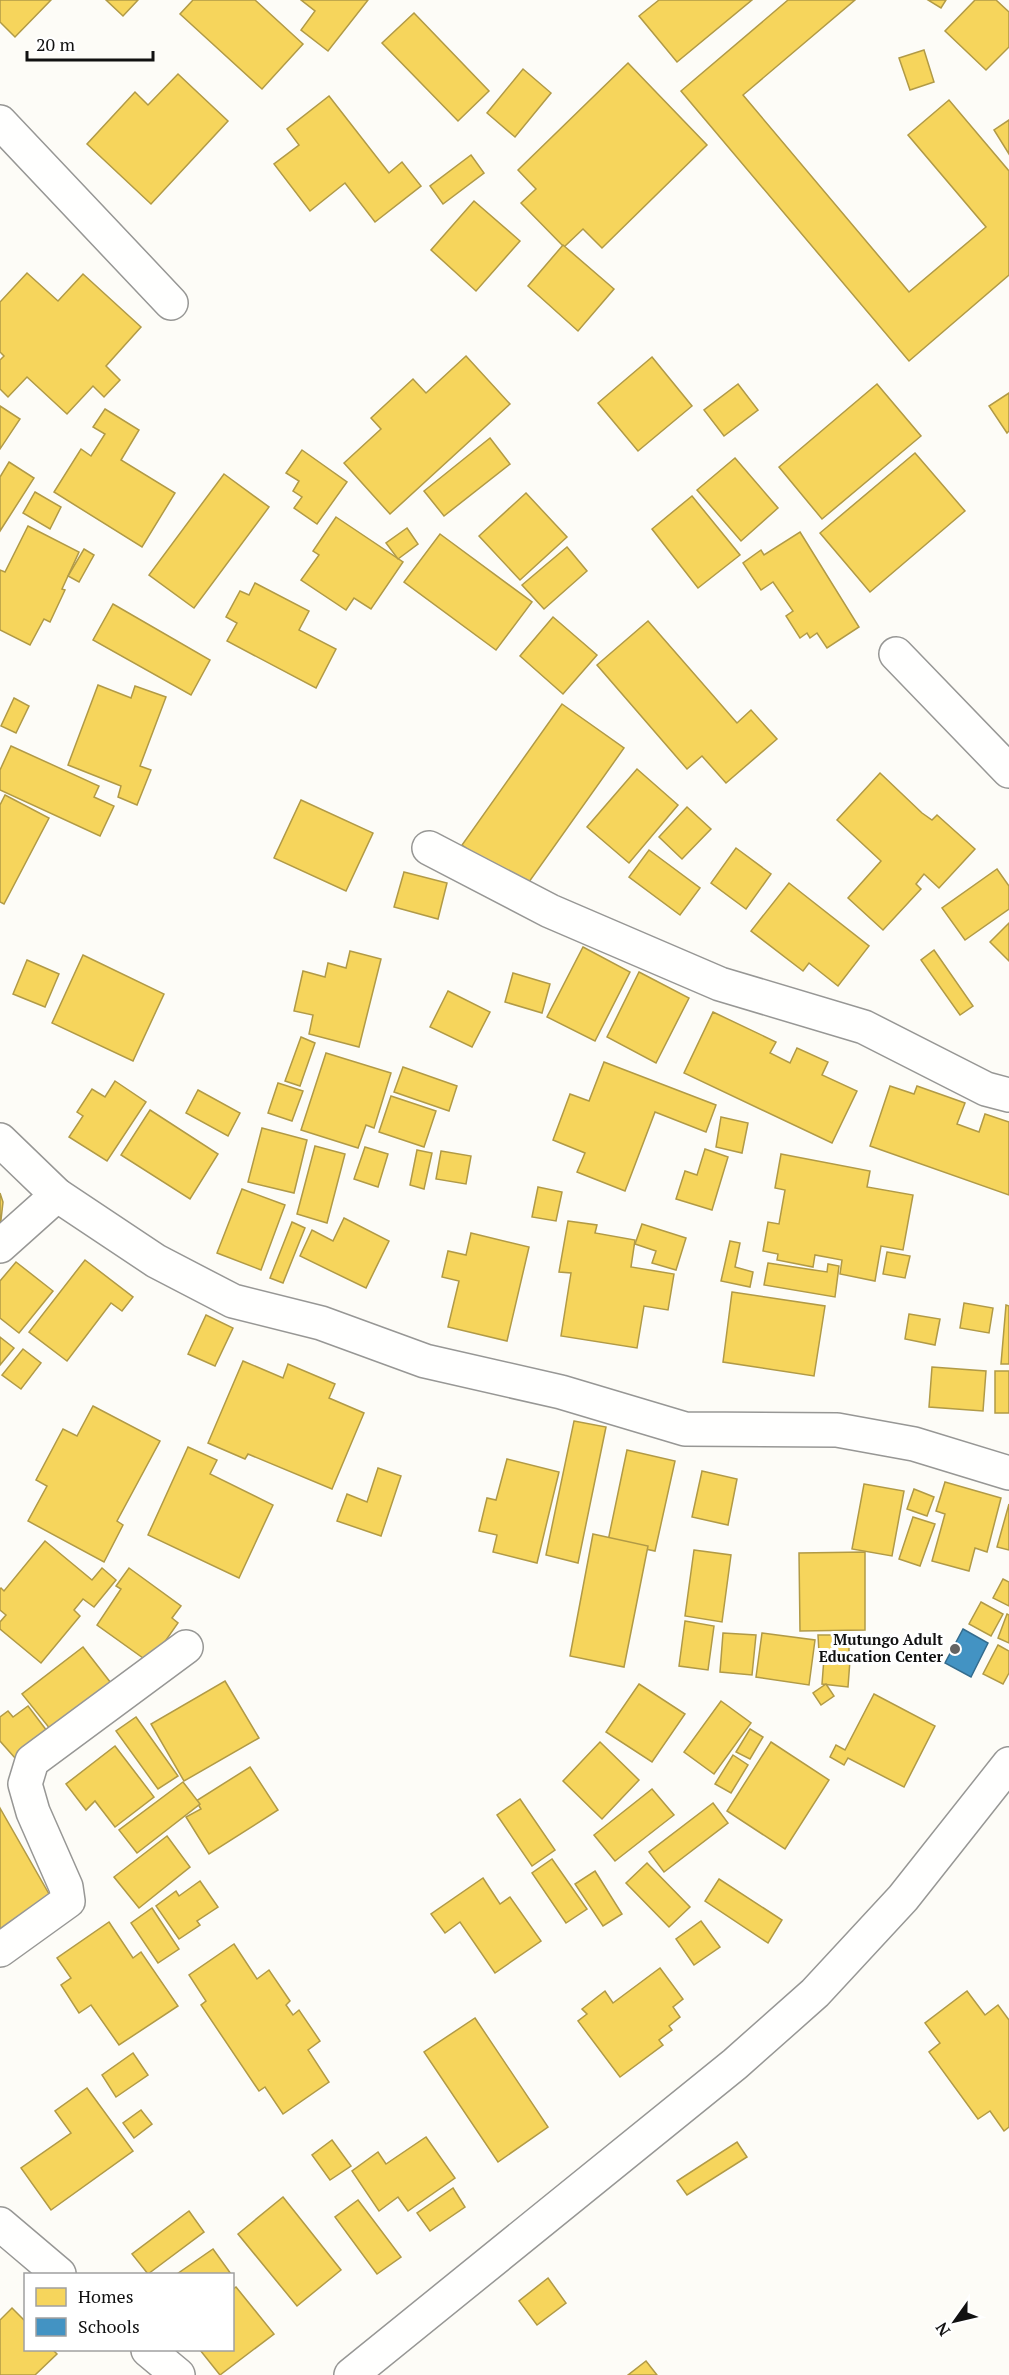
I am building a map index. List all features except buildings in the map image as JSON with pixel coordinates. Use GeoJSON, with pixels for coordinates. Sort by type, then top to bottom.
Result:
{"type":"FeatureCollection","features":[{"type":"Feature","properties":{"kind":"street"},"geometry":{"type":"LineString","coordinates":[[0,122],[171,303]]}},
{"type":"Feature","properties":{"kind":"street"},"geometry":{"type":"LineString","coordinates":[[896,654],[1009,771]]}},
{"type":"Feature","properties":{"kind":"street"},"geometry":{"type":"LineString","coordinates":[[429,848],[550,911],[720,984],[864,1027],[986,1089],[1009,1095]]}},
{"type":"Feature","properties":{"kind":"street"},"geometry":{"type":"LineString","coordinates":[[0,1140],[57,1195],[156,1261],[233,1301],[321,1323],[425,1360],[561,1392],[685,1429],[837,1430],[914,1444],[1009,1473]]}},
{"type":"Feature","properties":{"kind":"street"},"geometry":{"type":"LineString","coordinates":[[0,1246],[57,1195]]}},
{"type":"Feature","properties":{"kind":"street"},"geometry":{"type":"LineString","coordinates":[[0,1950],[68,1901],[66,1887],[33,1812],[25,1784],[32,1761],[186,1647]]}},
{"type":"Feature","properties":{"kind":"street"},"geometry":{"type":"LineString","coordinates":[[351,2375],[735,2064],[815,1993],[903,1898],[1009,1764]]}},
{"type":"Feature","properties":{"kind":"street"},"geometry":{"type":"LineString","coordinates":[[0,2224],[58,2273]]}},
{"type":"Feature","properties":{"kind":"street"},"geometry":{"type":"LineString","coordinates":[[150,2351],[178,2375]]}},
{"type":"Feature","properties":{"kind":"place","name":"Mutungo Adult Education Center"},"geometry":{"type":"Point","coordinates":[955,1649]}}]}
